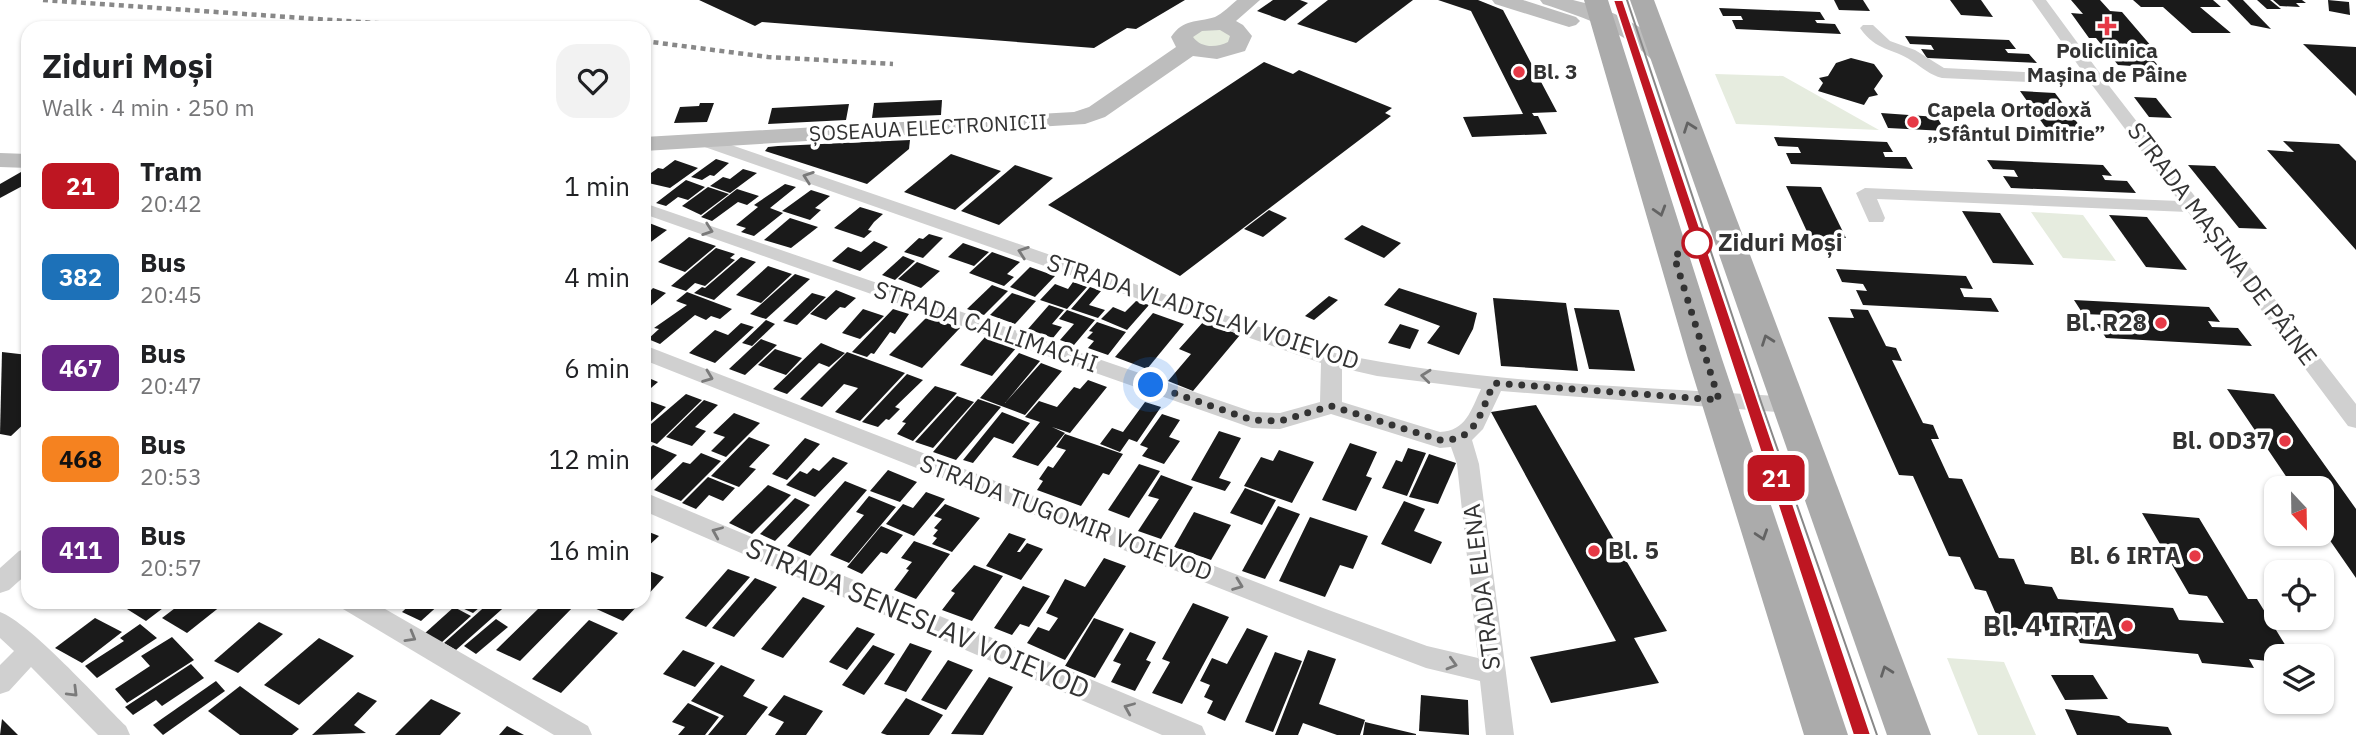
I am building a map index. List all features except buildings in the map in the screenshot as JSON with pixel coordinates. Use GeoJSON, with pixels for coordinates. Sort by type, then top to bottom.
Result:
{"type":"FeatureCollection","features":[{"type":"Feature","properties":{"kind":"main road"},"geometry":{"type":"LineString","coordinates":[[1642,0],[1665,60],[1755,402],[1826,735]]}},
{"type":"Feature","properties":{"kind":"main road"},"geometry":{"type":"LineString","coordinates":[[1604,16],[1613,51],[1755,402],[1909,735]]}},
{"type":"Feature","properties":{"kind":"street","name":"ȘOSEAUA ELECTRONICII"},"geometry":{"type":"LineString","coordinates":[[651,144],[1077,119],[1097,112],[1190,48],[1213,53],[1237,46],[1241,36],[1238,32],[1219,24],[1250,0]]}},
{"type":"Feature","properties":{"kind":"street"},"geometry":{"type":"LineString","coordinates":[[1502,0],[1573,22],[1598,36],[1613,51]]}},
{"type":"Feature","properties":{"kind":"street"},"geometry":{"type":"LineString","coordinates":[[1550,0],[1604,16],[1648,42],[1665,60]]}},
{"type":"Feature","properties":{"kind":"street"},"geometry":{"type":"LineString","coordinates":[[1573,22],[1604,16],[1632,15],[1642,0]]}},
{"type":"Feature","properties":{"kind":"street","name":"STRADA MAȘINA DE PÂINE"},"geometry":{"type":"LineString","coordinates":[[2039,0],[2096,80],[2356,420]]}},
{"type":"Feature","properties":{"kind":"street"},"geometry":{"type":"LineString","coordinates":[[1868,28],[1884,46],[1918,58],[1933,71],[2096,80]]}},
{"type":"Feature","properties":{"kind":"street","name":"STRADA VLADISLAV VOIEVOD"},"geometry":{"type":"LineString","coordinates":[[705,141],[1331,359],[1388,371],[1494,383],[1755,402]]}},
{"type":"Feature","properties":{"kind":"street"},"geometry":{"type":"LineString","coordinates":[[0,160],[21,161]]}},
{"type":"Feature","properties":{"kind":"street"},"geometry":{"type":"LineString","coordinates":[[1876,218],[1866,193],[2193,207]]}},
{"type":"Feature","properties":{"kind":"street","name":"STRADA CALLIMACHI"},"geometry":{"type":"LineString","coordinates":[[651,210],[1252,420],[1280,421],[1331,406]]}},
{"type":"Feature","properties":{"kind":"street","name":"STRADA TUGOMIR VOIEVOD"},"geometry":{"type":"LineString","coordinates":[[651,355],[1327,620],[1426,657],[1492,673]]}},
{"type":"Feature","properties":{"kind":"street"},"geometry":{"type":"LineString","coordinates":[[1331,359],[1331,406],[1440,440],[1460,439],[1470,431],[1494,383]]}},
{"type":"Feature","properties":{"kind":"street","name":"STRADA ELENA"},"geometry":{"type":"LineString","coordinates":[[1460,439],[1468,464],[1500,735]]}},
{"type":"Feature","properties":{"kind":"street","name":"STRADA SENESLAV VOIEVOD"},"geometry":{"type":"LineString","coordinates":[[651,504],[1192,735]]}},
{"type":"Feature","properties":{"kind":"street"},"geometry":{"type":"LineString","coordinates":[[0,583],[21,564]]}},
{"type":"Feature","properties":{"kind":"street"},"geometry":{"type":"LineString","coordinates":[[364,609],[578,735]]}},
{"type":"Feature","properties":{"kind":"street"},"geometry":{"type":"LineString","coordinates":[[0,623],[32,650],[116,735]]}},
{"type":"Feature","properties":{"kind":"street"},"geometry":{"type":"LineString","coordinates":[[0,684],[32,650]]}},
{"type":"Feature","properties":{"kind":"shaded area"},"geometry":{"type":"Polygon","coordinates":[[[1213,23],[1241,36],[1213,53],[1183,33],[1213,23]]]}},
{"type":"Feature","properties":{"kind":"shaded area"},"geometry":{"type":"Polygon","coordinates":[[[1715,74],[1783,76],[1879,130],[1736,124],[1715,74]]]}},
{"type":"Feature","properties":{"kind":"shaded area"},"geometry":{"type":"Polygon","coordinates":[[[2031,212],[2083,215],[2116,261],[2063,258],[2031,212]]]}},
{"type":"Feature","properties":{"kind":"shaded area"},"geometry":{"type":"Polygon","coordinates":[[[1947,658],[2004,662],[2036,735],[1978,735],[1947,658]]]}},
{"type":"Feature","properties":{"kind":"tram line","name":"21"},"geometry":{"type":"LineString","coordinates":[[1618,0],[1862,735]]}},
{"type":"Feature","properties":{"kind":"tram line"},"geometry":{"type":"LineString","coordinates":[[1627,0],[1761,402],[1877,735]]}},
{"type":"Feature","properties":{"kind":"tram line"},"geometry":{"type":"LineString","coordinates":[[1696,240],[1862,735]]}},
{"type":"Feature","properties":{"kind":"railway"},"geometry":{"type":"LineString","coordinates":[[43,0],[346,21]]}},
{"type":"Feature","properties":{"kind":"railway"},"geometry":{"type":"LineString","coordinates":[[651,42],[768,57],[893,64]]}},
{"type":"Feature","properties":{"kind":"place","name":"Policlinica Mașina de Pâine"},"geometry":{"type":"Point","coordinates":[2107,26]}},
{"type":"Feature","properties":{"kind":"place","name":"Bl. 3"},"geometry":{"type":"Point","coordinates":[1519,72]}},
{"type":"Feature","properties":{"kind":"place","name":"Capela Ortodoxă „Sfântul Dimitrie”"},"geometry":{"type":"Point","coordinates":[1913,122]}},
{"type":"Feature","properties":{"kind":"place","name":"Ziduri Moși"},"geometry":{"type":"Point","coordinates":[1697,243]}},
{"type":"Feature","properties":{"kind":"place","name":"Bl. R28"},"geometry":{"type":"Point","coordinates":[2161,323]}},
{"type":"Feature","properties":{"kind":"place","name":"Bl. OD37"},"geometry":{"type":"Point","coordinates":[2285,441]}},
{"type":"Feature","properties":{"kind":"place","name":"Bl. 5"},"geometry":{"type":"Point","coordinates":[1594,551]}},
{"type":"Feature","properties":{"kind":"place","name":"Bl. 6 IRTA"},"geometry":{"type":"Point","coordinates":[2195,556]}},
{"type":"Feature","properties":{"kind":"place","name":"Bl. 4 IRTA"},"geometry":{"type":"Point","coordinates":[2127,626]}},
{"type":"Feature","properties":{"kind":"route"},"geometry":{"type":"LineString","coordinates":[[1151,385],[1252,420],[1280,421],[1331,406],[1440,440],[1452,441],[1460,439],[1470,431],[1494,383],[1719,400],[1674,256],[1697,243]]}}]}
